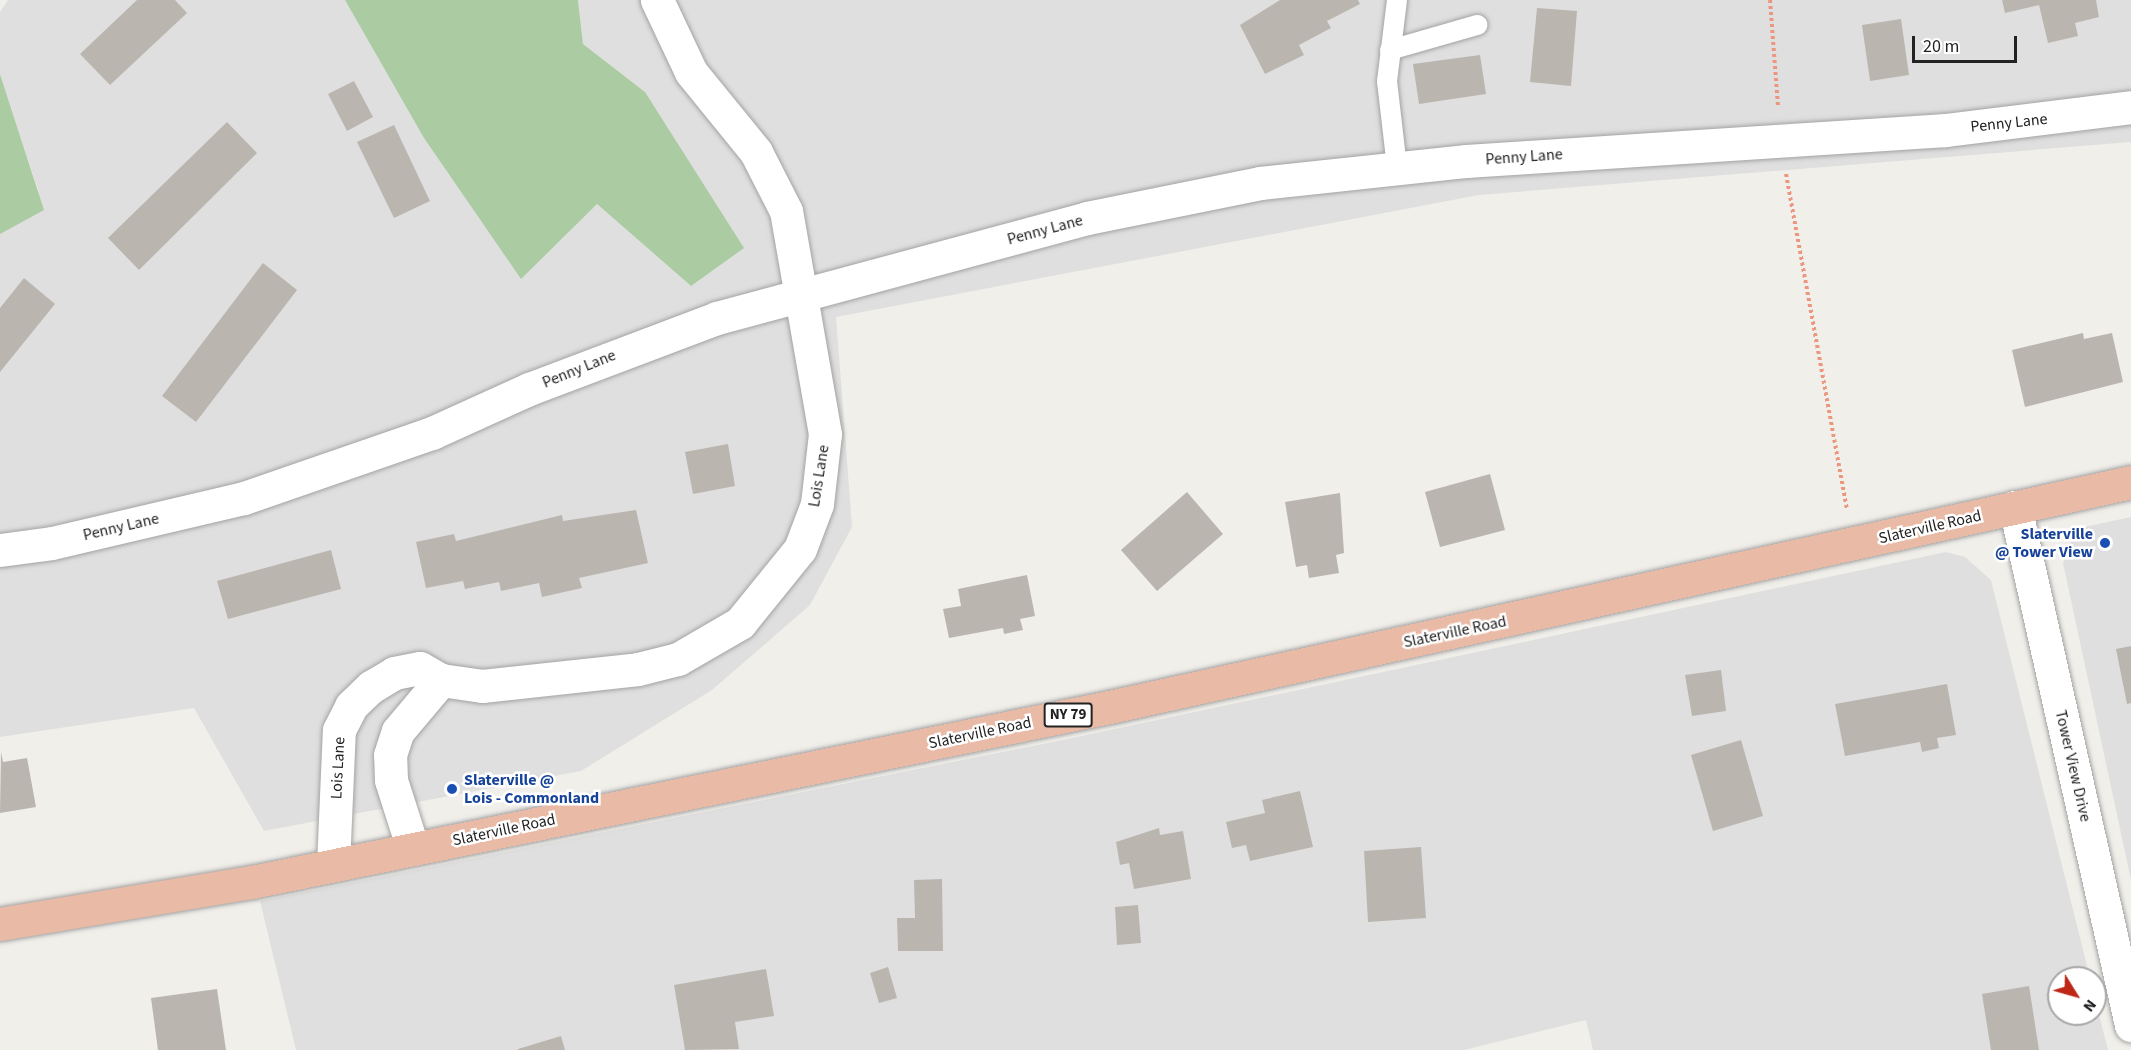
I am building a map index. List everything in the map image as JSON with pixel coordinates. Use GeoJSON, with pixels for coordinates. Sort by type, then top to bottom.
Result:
{"type":"FeatureCollection","features":[{"type":"Feature","properties":{"kind":"highway","name":"Slaterville Road"},"geometry":{"type":"LineString","coordinates":[[0,924],[333,865],[1114,706],[1854,545],[2131,482]]}},
{"type":"Feature","properties":{"kind":"street","name":"Lois Lane"},"geometry":{"type":"LineString","coordinates":[[333,865],[339,730],[351,706],[394,673],[420,668],[441,680],[482,686],[638,669],[678,659],[740,623],[801,549],[817,504],[825,434],[786,211],[768,172],[691,72],[657,0]]}},
{"type":"Feature","properties":{"kind":"street","name":"Penny Lane"},"geometry":{"type":"LineString","coordinates":[[0,550],[52,543],[244,498],[432,433],[626,351],[717,318],[1087,218],[1260,183],[1397,168],[1945,130],[2131,107]]}},
{"type":"Feature","properties":{"kind":"street","name":"Tower View Drive"},"geometry":{"type":"LineString","coordinates":[[2015,507],[2131,1025]]}},
{"type":"Feature","properties":{"kind":"street"},"geometry":{"type":"LineString","coordinates":[[413,849],[391,780],[390,755],[398,731],[441,680]]}},
{"type":"Feature","properties":{"kind":"lane"},"geometry":{"type":"LineString","coordinates":[[1397,0],[1387,81],[1397,168]]}},
{"type":"Feature","properties":{"kind":"lane"},"geometry":{"type":"LineString","coordinates":[[1390,50],[1477,25]]}},
{"type":"Feature","properties":{"kind":"path"},"geometry":{"type":"LineString","coordinates":[[1770,0],[1780,141],[1854,545]]}},
{"type":"Feature","properties":{"kind":"shaded area"},"geometry":{"type":"Polygon","coordinates":[[[8,0],[345,0],[362,22],[597,204],[691,286],[645,92],[583,44],[578,0],[2131,0],[2131,142],[1479,195],[836,317],[852,527],[810,605],[712,690],[581,771],[264,831],[194,708],[0,737],[0,222],[39,193],[0,74],[0,12],[8,0]]]}},
{"type":"Feature","properties":{"kind":"shaded area"},"geometry":{"type":"Polygon","coordinates":[[[2131,517],[2131,880],[2063,563],[2071,540],[2084,527],[2131,517]]]}},
{"type":"Feature","properties":{"kind":"shaded area"},"geometry":{"type":"Polygon","coordinates":[[[1946,552],[1965,557],[1991,580],[2087,966],[2047,966],[2047,1026],[2102,1026],[2108,1050],[1593,1050],[1586,1020],[1464,1050],[296,1050],[260,901],[1068,739],[1946,552]]]}},
{"type":"Feature","properties":{"kind":"green space"},"geometry":{"type":"Polygon","coordinates":[[[345,0],[578,0],[583,44],[645,92],[744,248],[691,286],[597,204],[521,279],[424,138],[345,0]]]}},
{"type":"Feature","properties":{"kind":"green space"},"geometry":{"type":"Polygon","coordinates":[[[0,74],[44,210],[0,234],[0,74]]]}},
{"type":"Feature","properties":{"kind":"building"},"geometry":{"type":"Polygon","coordinates":[[[137,0],[175,0],[187,13],[110,85],[80,54],[137,0]]]}},
{"type":"Feature","properties":{"kind":"building"},"geometry":{"type":"Polygon","coordinates":[[[1280,0],[1358,0],[1360,4],[1327,21],[1331,28],[1299,45],[1304,55],[1265,74],[1240,25],[1280,0]]]}},
{"type":"Feature","properties":{"kind":"building"},"geometry":{"type":"Polygon","coordinates":[[[2002,0],[2096,0],[2099,17],[2075,23],[2078,36],[2048,43],[2039,5],[2005,13],[2002,0]]]}},
{"type":"Feature","properties":{"kind":"building"},"geometry":{"type":"Polygon","coordinates":[[[1537,8],[1577,11],[1571,86],[1530,82],[1537,8]]]}},
{"type":"Feature","properties":{"kind":"building"},"geometry":{"type":"Polygon","coordinates":[[[1901,19],[1909,75],[1870,81],[1862,25],[1901,19]]]}},
{"type":"Feature","properties":{"kind":"building"},"geometry":{"type":"Polygon","coordinates":[[[1480,55],[1486,94],[1419,104],[1413,64],[1480,55]]]}},
{"type":"Feature","properties":{"kind":"building"},"geometry":{"type":"Polygon","coordinates":[[[354,81],[373,117],[347,131],[328,94],[354,81]]]}},
{"type":"Feature","properties":{"kind":"building"},"geometry":{"type":"Polygon","coordinates":[[[227,122],[257,153],[139,270],[108,238],[227,122]]]}},
{"type":"Feature","properties":{"kind":"building"},"geometry":{"type":"Polygon","coordinates":[[[394,125],[430,201],[394,218],[357,142],[394,125]]]}},
{"type":"Feature","properties":{"kind":"building"},"geometry":{"type":"Polygon","coordinates":[[[263,263],[297,290],[196,422],[162,396],[263,263]]]}},
{"type":"Feature","properties":{"kind":"building"},"geometry":{"type":"Polygon","coordinates":[[[24,278],[55,304],[0,372],[0,308],[24,278]]]}},
{"type":"Feature","properties":{"kind":"building"},"geometry":{"type":"Polygon","coordinates":[[[2083,333],[2084,339],[2112,333],[2123,382],[2025,407],[2012,350],[2083,333]]]}},
{"type":"Feature","properties":{"kind":"building"},"geometry":{"type":"Polygon","coordinates":[[[728,444],[735,486],[693,494],[685,452],[728,444]]]}},
{"type":"Feature","properties":{"kind":"building"},"geometry":{"type":"Polygon","coordinates":[[[1490,474],[1505,530],[1440,547],[1425,492],[1490,474]]]}},
{"type":"Feature","properties":{"kind":"building"},"geometry":{"type":"Polygon","coordinates":[[[1187,492],[1223,534],[1157,591],[1121,550],[1187,492]]]}},
{"type":"Feature","properties":{"kind":"building"},"geometry":{"type":"Polygon","coordinates":[[[1340,493],[1344,553],[1336,555],[1339,573],[1309,578],[1307,565],[1296,567],[1285,502],[1340,493]]]}},
{"type":"Feature","properties":{"kind":"building"},"geometry":{"type":"Polygon","coordinates":[[[636,510],[648,563],[579,578],[582,588],[542,597],[539,583],[501,591],[499,582],[465,589],[463,581],[426,588],[416,542],[454,534],[456,541],[562,515],[563,521],[636,510]]]}},
{"type":"Feature","properties":{"kind":"building"},"geometry":{"type":"Polygon","coordinates":[[[331,550],[341,589],[228,619],[217,581],[331,550]]]}},
{"type":"Feature","properties":{"kind":"building"},"geometry":{"type":"Polygon","coordinates":[[[1027,575],[1035,616],[1020,619],[1023,630],[1004,634],[1003,628],[949,638],[943,609],[961,606],[958,589],[1027,575]]]}},
{"type":"Feature","properties":{"kind":"building"},"geometry":{"type":"Polygon","coordinates":[[[2131,646],[2131,703],[2127,704],[2116,649],[2131,646]]]}},
{"type":"Feature","properties":{"kind":"building"},"geometry":{"type":"Polygon","coordinates":[[[1721,670],[1726,711],[1692,716],[1685,675],[1721,670]]]}},
{"type":"Feature","properties":{"kind":"building"},"geometry":{"type":"Polygon","coordinates":[[[1947,684],[1956,735],[1937,738],[1939,748],[1922,752],[1920,742],[1845,756],[1835,704],[1947,684]]]}},
{"type":"Feature","properties":{"kind":"building"},"geometry":{"type":"Polygon","coordinates":[[[1741,740],[1763,816],[1713,831],[1691,755],[1741,740]]]}},
{"type":"Feature","properties":{"kind":"building"},"geometry":{"type":"Polygon","coordinates":[[[1,752],[3,762],[27,758],[36,807],[0,813],[1,752]]]}},
{"type":"Feature","properties":{"kind":"building"},"geometry":{"type":"Polygon","coordinates":[[[1300,791],[1313,847],[1250,861],[1246,845],[1232,848],[1226,822],[1265,813],[1262,800],[1300,791]]]}},
{"type":"Feature","properties":{"kind":"building"},"geometry":{"type":"Polygon","coordinates":[[[1159,828],[1160,835],[1183,831],[1191,879],[1134,889],[1129,863],[1120,865],[1116,842],[1159,828]]]}},
{"type":"Feature","properties":{"kind":"building"},"geometry":{"type":"Polygon","coordinates":[[[1421,847],[1426,918],[1368,922],[1364,851],[1421,847]]]}},
{"type":"Feature","properties":{"kind":"building"},"geometry":{"type":"Polygon","coordinates":[[[942,879],[943,951],[898,951],[897,918],[915,918],[914,880],[942,879]]]}},
{"type":"Feature","properties":{"kind":"building"},"geometry":{"type":"Polygon","coordinates":[[[1138,905],[1141,943],[1117,945],[1115,907],[1138,905]]]}},
{"type":"Feature","properties":{"kind":"building"},"geometry":{"type":"Polygon","coordinates":[[[888,967],[897,998],[879,1003],[870,973],[888,967]]]}},
{"type":"Feature","properties":{"kind":"building"},"geometry":{"type":"Polygon","coordinates":[[[766,969],[774,1016],[735,1022],[739,1049],[685,1050],[674,985],[766,969]]]}},
{"type":"Feature","properties":{"kind":"building"},"geometry":{"type":"Polygon","coordinates":[[[2029,986],[2039,1050],[1991,1050],[1982,994],[2029,986]]]}},
{"type":"Feature","properties":{"kind":"building"},"geometry":{"type":"Polygon","coordinates":[[[217,989],[226,1050],[158,1050],[151,998],[217,989]]]}},
{"type":"Feature","properties":{"kind":"building"},"geometry":{"type":"Polygon","coordinates":[[[561,1036],[565,1050],[518,1050],[518,1049],[561,1036]]]}},
{"type":"Feature","properties":{"kind":"place","name":"Slaterville @ Tower View"},"geometry":{"type":"Point","coordinates":[2105,543]}},
{"type":"Feature","properties":{"kind":"place","name":"Slaterville @ Lois - Commonland"},"geometry":{"type":"Point","coordinates":[452,789]}}]}
